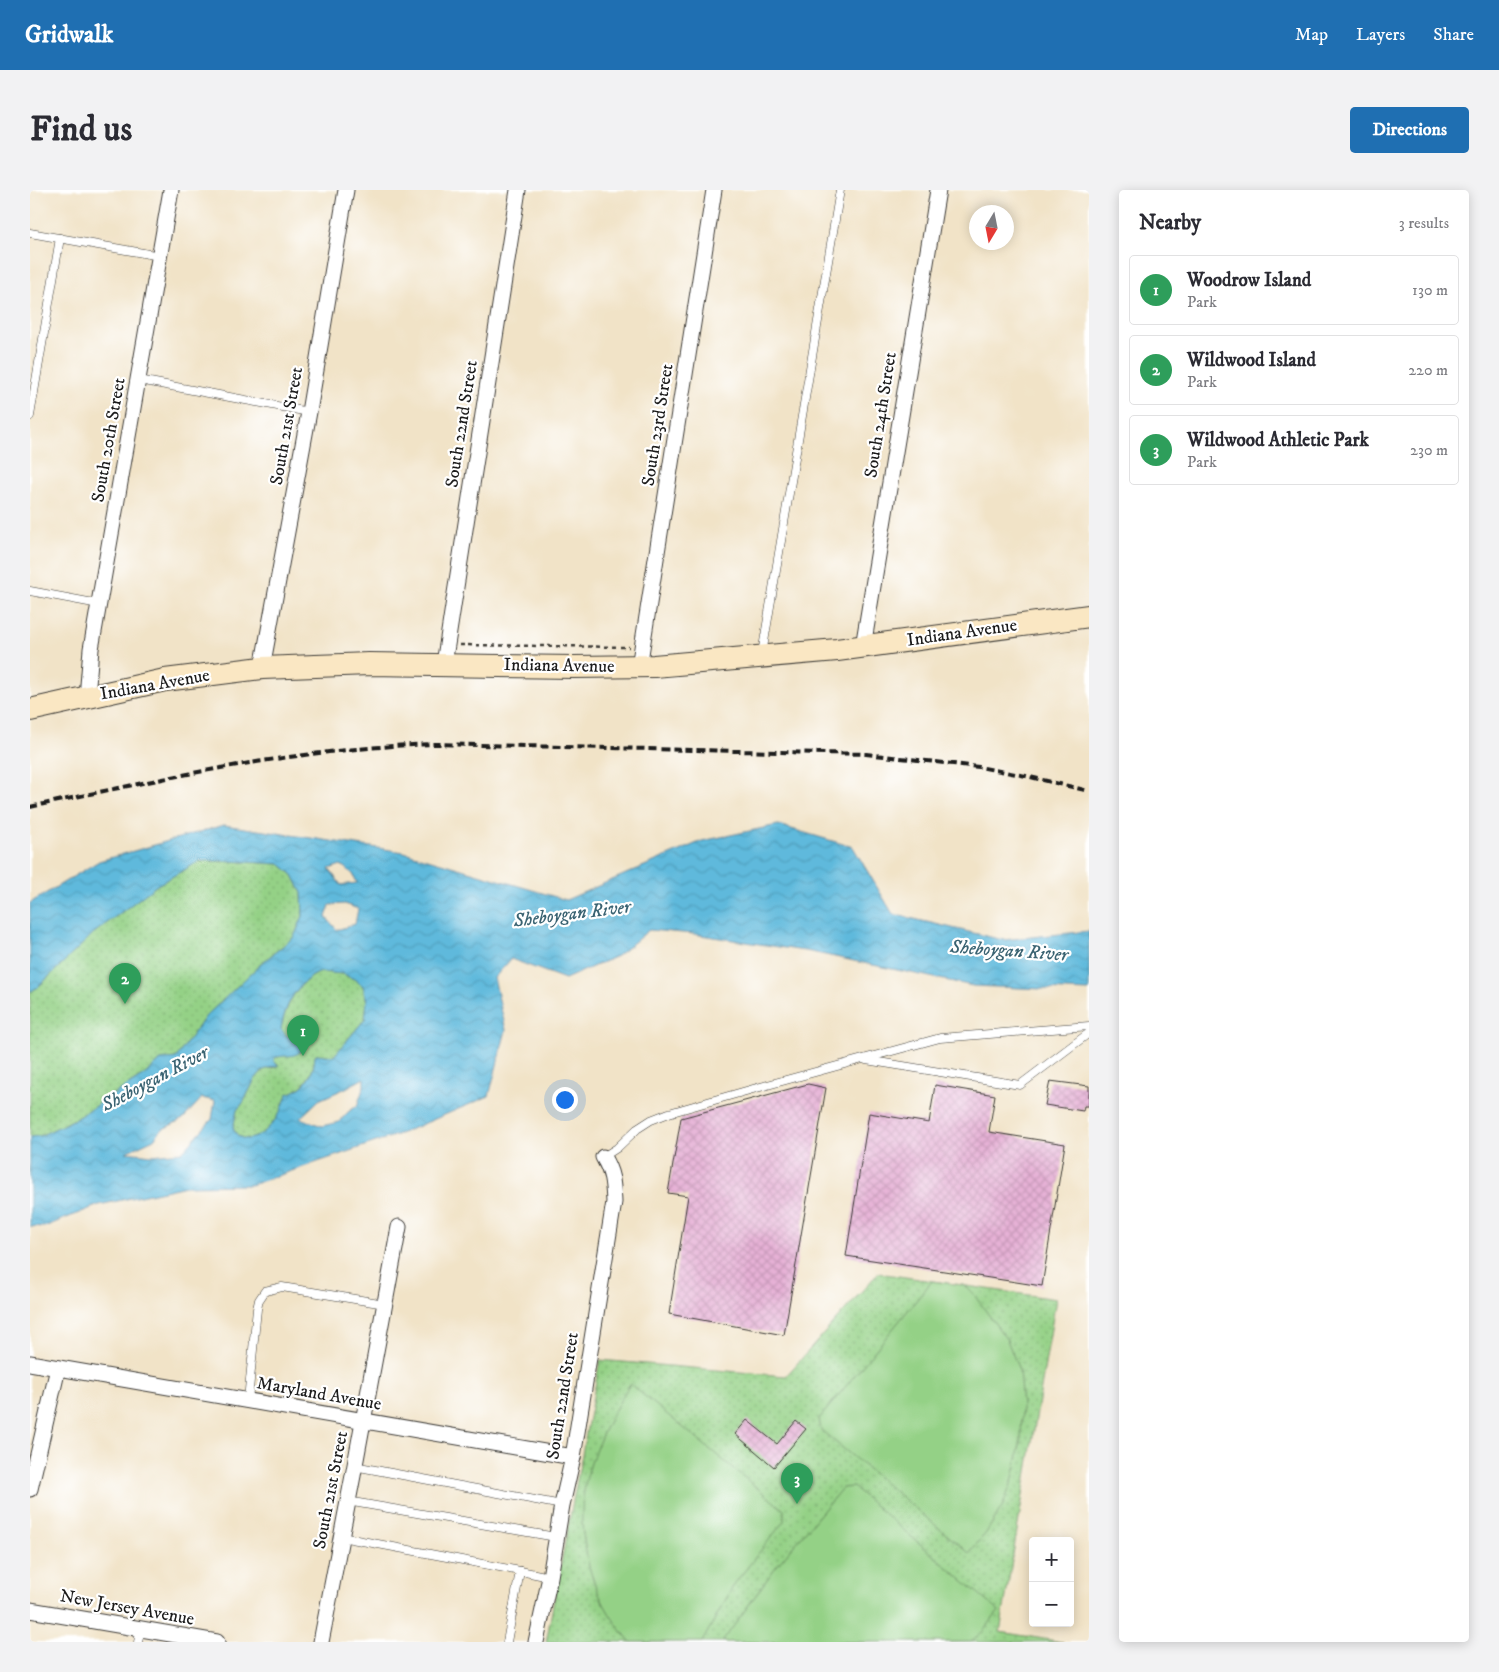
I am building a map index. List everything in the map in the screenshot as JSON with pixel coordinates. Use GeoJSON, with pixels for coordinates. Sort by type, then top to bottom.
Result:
{"type":"FeatureCollection","features":[{"type":"Feature","properties":{"kind":"main road","name":"Indiana Avenue"},"geometry":{"type":"LineString","coordinates":[[30,710],[165,680],[262,668],[369,664],[445,654],[641,657],[762,656],[863,647],[1089,616]]}},
{"type":"Feature","properties":{"kind":"street","name":"South 20th Street"},"geometry":{"type":"LineString","coordinates":[[88,698],[91,649],[98,604],[171,190]]}},
{"type":"Feature","properties":{"kind":"street","name":"South 21st Street"},"geometry":{"type":"LineString","coordinates":[[262,668],[346,190]]}},
{"type":"Feature","properties":{"kind":"street","name":"South 22nd Street"},"geometry":{"type":"LineString","coordinates":[[445,654],[518,190]]}},
{"type":"Feature","properties":{"kind":"street","name":"South 23rd Street"},"geometry":{"type":"LineString","coordinates":[[641,657],[714,190]]}},
{"type":"Feature","properties":{"kind":"street","name":"South 24th Street"},"geometry":{"type":"LineString","coordinates":[[863,647],[938,190]]}},
{"type":"Feature","properties":{"kind":"street","name":"South 22nd Street"},"geometry":{"type":"LineString","coordinates":[[536,1642],[573,1457],[614,1202],[611,1169],[603,1157]]}},
{"type":"Feature","properties":{"kind":"street","name":"South 21st Street"},"geometry":{"type":"LineString","coordinates":[[322,1642],[399,1226]]}},
{"type":"Feature","properties":{"kind":"street","name":"Maryland Avenue"},"geometry":{"type":"LineString","coordinates":[[30,1363],[573,1457]]}},
{"type":"Feature","properties":{"kind":"street"},"geometry":{"type":"LineString","coordinates":[[30,1489],[58,1368]]}},
{"type":"Feature","properties":{"kind":"street","name":"New Jersey Avenue"},"geometry":{"type":"LineString","coordinates":[[30,1610],[139,1636],[217,1642]]}},
{"type":"Feature","properties":{"kind":"lane"},"geometry":{"type":"LineString","coordinates":[[762,656],[840,190]]}},
{"type":"Feature","properties":{"kind":"lane"},"geometry":{"type":"LineString","coordinates":[[30,233],[160,256]]}},
{"type":"Feature","properties":{"kind":"lane"},"geometry":{"type":"LineString","coordinates":[[30,416],[60,238]]}},
{"type":"Feature","properties":{"kind":"lane"},"geometry":{"type":"LineString","coordinates":[[139,380],[308,412]]}},
{"type":"Feature","properties":{"kind":"lane"},"geometry":{"type":"LineString","coordinates":[[30,591],[98,604]]}},
{"type":"Feature","properties":{"kind":"lane"},"geometry":{"type":"LineString","coordinates":[[603,1157],[617,1148],[637,1128],[668,1113],[940,1038],[1089,1026]]}},
{"type":"Feature","properties":{"kind":"lane"},"geometry":{"type":"LineString","coordinates":[[862,1060],[1020,1084],[1089,1033]]}},
{"type":"Feature","properties":{"kind":"lane"},"geometry":{"type":"LineString","coordinates":[[248,1400],[257,1309],[264,1291],[282,1287],[385,1304]]}},
{"type":"Feature","properties":{"kind":"lane"},"geometry":{"type":"LineString","coordinates":[[354,1466],[562,1505]]}},
{"type":"Feature","properties":{"kind":"lane"},"geometry":{"type":"LineString","coordinates":[[347,1501],[556,1537]]}},
{"type":"Feature","properties":{"kind":"lane"},"geometry":{"type":"LineString","coordinates":[[341,1537],[550,1577]]}},
{"type":"Feature","properties":{"kind":"lane"},"geometry":{"type":"LineString","coordinates":[[507,1642],[520,1571]]}},
{"type":"Feature","properties":{"kind":"path"},"geometry":{"type":"LineString","coordinates":[[445,654],[641,657]]}},
{"type":"Feature","properties":{"kind":"green space"},"geometry":{"type":"Polygon","coordinates":[[[200,861],[280,864],[293,875],[302,893],[303,916],[294,937],[263,962],[206,1016],[176,1058],[161,1060],[144,1075],[75,1119],[40,1136],[30,1137],[30,992],[38,987],[94,933],[157,885],[200,861]]]}},
{"type":"Feature","properties":{"kind":"green space"},"geometry":{"type":"Polygon","coordinates":[[[321,972],[343,974],[363,986],[367,1002],[365,1019],[334,1056],[317,1054],[315,1056],[313,1068],[307,1080],[299,1088],[287,1094],[279,1114],[267,1130],[257,1137],[246,1139],[241,1137],[233,1128],[237,1110],[243,1103],[255,1079],[263,1070],[276,1067],[278,1064],[273,1062],[274,1058],[279,1056],[290,1038],[285,1036],[281,1029],[286,1011],[294,995],[305,982],[321,972]]]}},
{"type":"Feature","properties":{"kind":"green space"},"geometry":{"type":"Polygon","coordinates":[[[878,1273],[1056,1299],[1000,1632],[1063,1642],[546,1642],[600,1360],[786,1376],[878,1273]]]}},
{"type":"Feature","properties":{"kind":"green space"},"geometry":{"type":"Polygon","coordinates":[[[932,1281],[963,1285],[972,1292],[1007,1340],[1019,1370],[1022,1406],[1021,1439],[1013,1479],[1003,1505],[986,1533],[969,1553],[821,1430],[819,1419],[932,1281]]]}},
{"type":"Feature","properties":{"kind":"green space"},"geometry":{"type":"Polygon","coordinates":[[[630,1384],[784,1510],[784,1521],[735,1583],[702,1642],[631,1642],[616,1624],[604,1605],[591,1573],[582,1525],[583,1495],[598,1445],[630,1384]]]}},
{"type":"Feature","properties":{"kind":"green space"},"geometry":{"type":"Polygon","coordinates":[[[853,1487],[999,1611],[980,1635],[971,1642],[723,1641],[775,1568],[842,1488],[853,1487]]]}},
{"type":"Feature","properties":{"kind":"water","name":"Sheboygan River"},"geometry":{"type":"Polygon","coordinates":[[[224,825],[404,852],[566,900],[702,841],[778,825],[853,847],[893,914],[1003,940],[1089,931],[1089,991],[973,986],[811,952],[694,934],[649,930],[617,956],[565,979],[511,959],[494,978],[506,1030],[489,1096],[402,1133],[251,1185],[186,1186],[99,1205],[44,1227],[30,1226],[30,1137],[40,1136],[75,1119],[144,1075],[161,1060],[176,1058],[206,1016],[263,962],[294,937],[303,916],[302,893],[293,875],[280,864],[200,861],[157,885],[94,933],[38,987],[30,992],[30,903],[99,861],[224,825]],[[341,865],[329,869],[341,885],[357,883],[353,874],[341,865]],[[345,904],[330,905],[326,917],[337,930],[355,924],[358,909],[345,904]],[[321,972],[305,981],[289,1003],[281,1029],[298,1043],[302,1049],[294,1055],[274,1058],[274,1062],[279,1065],[263,1070],[255,1079],[243,1103],[237,1110],[233,1128],[236,1134],[241,1137],[246,1139],[256,1137],[267,1130],[279,1114],[287,1094],[294,1092],[308,1080],[315,1056],[317,1054],[334,1056],[365,1019],[367,1001],[363,986],[343,974],[321,972]],[[364,1078],[346,1088],[319,1100],[300,1118],[322,1126],[339,1122],[357,1106],[364,1086],[364,1078]],[[202,1098],[183,1119],[161,1130],[154,1139],[126,1152],[152,1155],[182,1152],[212,1119],[215,1101],[202,1098]]]}},
{"type":"Feature","properties":{"kind":"building"},"geometry":{"type":"Polygon","coordinates":[[[1050,1081],[1089,1086],[1089,1106],[1084,1106],[1083,1111],[1045,1105],[1050,1081]]]}},
{"type":"Feature","properties":{"kind":"building"},"geometry":{"type":"Polygon","coordinates":[[[808,1084],[826,1088],[784,1335],[669,1314],[688,1196],[668,1193],[681,1118],[808,1084]]]}},
{"type":"Feature","properties":{"kind":"building"},"geometry":{"type":"Polygon","coordinates":[[[935,1085],[995,1095],[989,1132],[1065,1144],[1042,1286],[846,1256],[869,1113],[929,1123],[935,1085]]]}},
{"type":"Feature","properties":{"kind":"building"},"geometry":{"type":"Polygon","coordinates":[[[747,1420],[777,1444],[796,1421],[806,1429],[774,1467],[735,1434],[747,1420]]]}},
{"type":"Feature","properties":{"kind":"railway"},"geometry":{"type":"LineString","coordinates":[[30,807],[181,775],[282,758],[333,751],[436,744],[866,754],[979,767],[1089,791]]}},
{"type":"Feature","properties":{"kind":"place","name":"Wildwood Island"},"geometry":{"type":"Point","coordinates":[125,1004]}},
{"type":"Feature","properties":{"kind":"place","name":"Woodrow Island"},"geometry":{"type":"Point","coordinates":[303,1056]}},
{"type":"Feature","properties":{"kind":"place","name":"Wildwood Athletic Park"},"geometry":{"type":"Point","coordinates":[797,1504]}}]}
